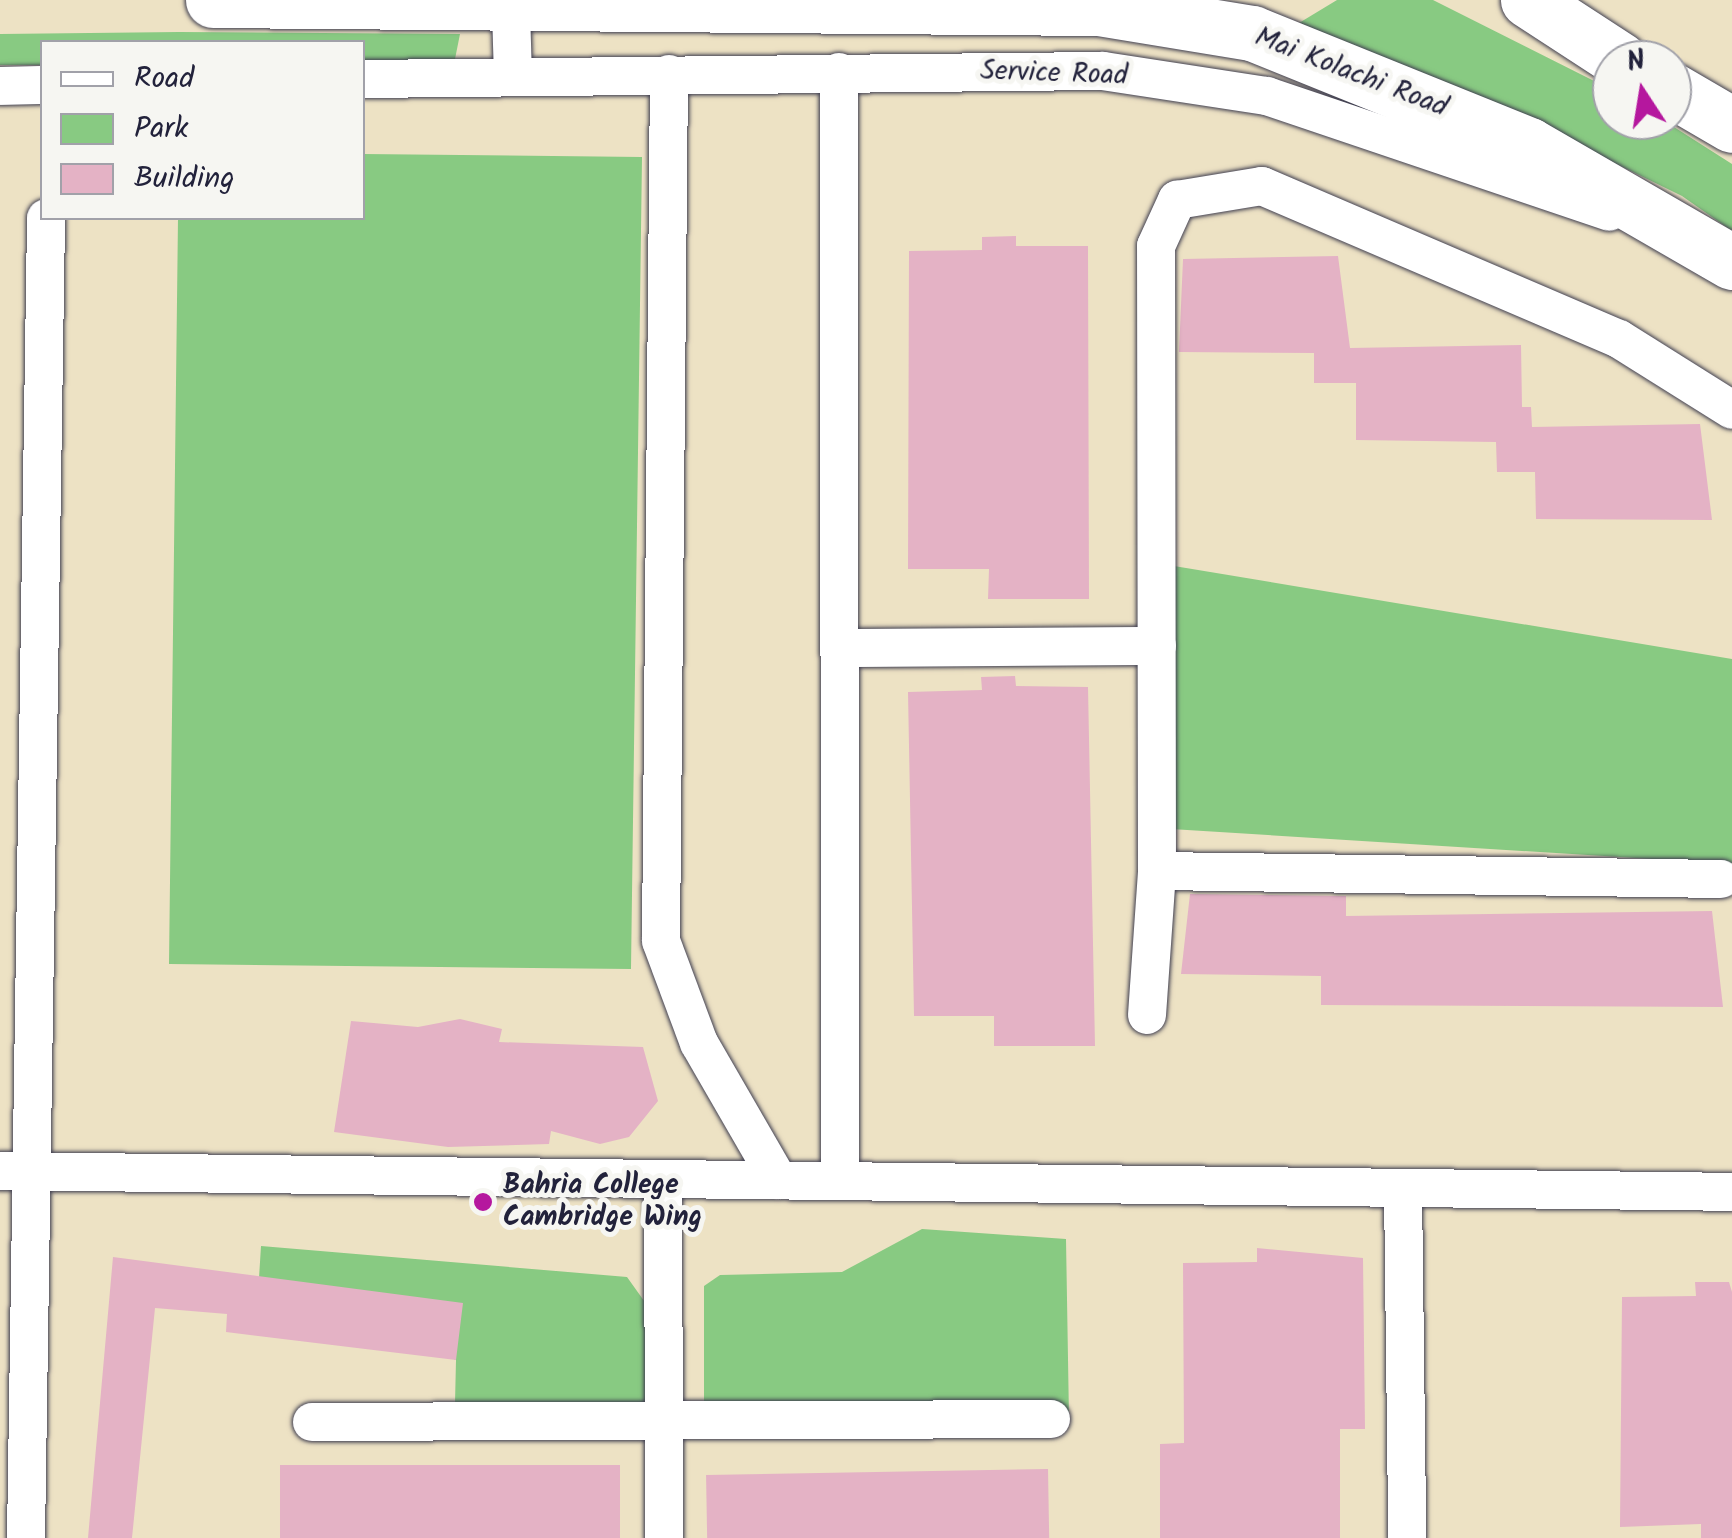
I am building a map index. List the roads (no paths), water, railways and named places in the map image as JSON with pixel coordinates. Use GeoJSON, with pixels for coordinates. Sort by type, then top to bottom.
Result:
{"type":"FeatureCollection","features":[{"type":"Feature","properties":{"kind":"main road","name":"Mai Kolachi Road"},"geometry":{"type":"LineString","coordinates":[[213,0],[511,10],[1099,8],[1252,32],[1530,145],[1725,257]]}},
{"type":"Feature","properties":{"kind":"main road"},"geometry":{"type":"LineString","coordinates":[[1528,0],[1592,42]]}},
{"type":"Feature","properties":{"kind":"main road"},"geometry":{"type":"LineString","coordinates":[[1692,102],[1732,125]]}},
{"type":"Feature","properties":{"kind":"street"},"geometry":{"type":"LineString","coordinates":[[511,10],[513,76]]}},
{"type":"Feature","properties":{"kind":"street","name":"Service Road"},"geometry":{"type":"LineString","coordinates":[[365,79],[1103,71],[1267,96],[1725,257]]}},
{"type":"Feature","properties":{"kind":"street"},"geometry":{"type":"LineString","coordinates":[[839,72],[840,1181]]}},
{"type":"Feature","properties":{"kind":"street"},"geometry":{"type":"LineString","coordinates":[[669,74],[662,941],[698,1043],[778,1180]]}},
{"type":"Feature","properties":{"kind":"street"},"geometry":{"type":"LineString","coordinates":[[0,86],[40,86]]}},
{"type":"Feature","properties":{"kind":"street"},"geometry":{"type":"LineString","coordinates":[[1146,1014],[1156,872],[1156,246],[1176,200],[1262,186],[1619,339],[1732,410]]}},
{"type":"Feature","properties":{"kind":"street"},"geometry":{"type":"LineString","coordinates":[[26,1538],[15,1172],[46,220]]}},
{"type":"Feature","properties":{"kind":"street"},"geometry":{"type":"LineString","coordinates":[[840,648],[1156,646]]}},
{"type":"Feature","properties":{"kind":"street"},"geometry":{"type":"LineString","coordinates":[[1156,872],[1721,879]]}},
{"type":"Feature","properties":{"kind":"street"},"geometry":{"type":"LineString","coordinates":[[15,1172],[1732,1192]]}},
{"type":"Feature","properties":{"kind":"street"},"geometry":{"type":"LineString","coordinates":[[663,1179],[664,1538]]}},
{"type":"Feature","properties":{"kind":"street"},"geometry":{"type":"LineString","coordinates":[[1403,1188],[1407,1538]]}},
{"type":"Feature","properties":{"kind":"street"},"geometry":{"type":"LineString","coordinates":[[312,1422],[664,1424],[1052,1419]]}},
{"type":"Feature","properties":{"kind":"place","name":"Bahria College Cambridge Wing"},"geometry":{"type":"Point","coordinates":[483,1202]}}]}
